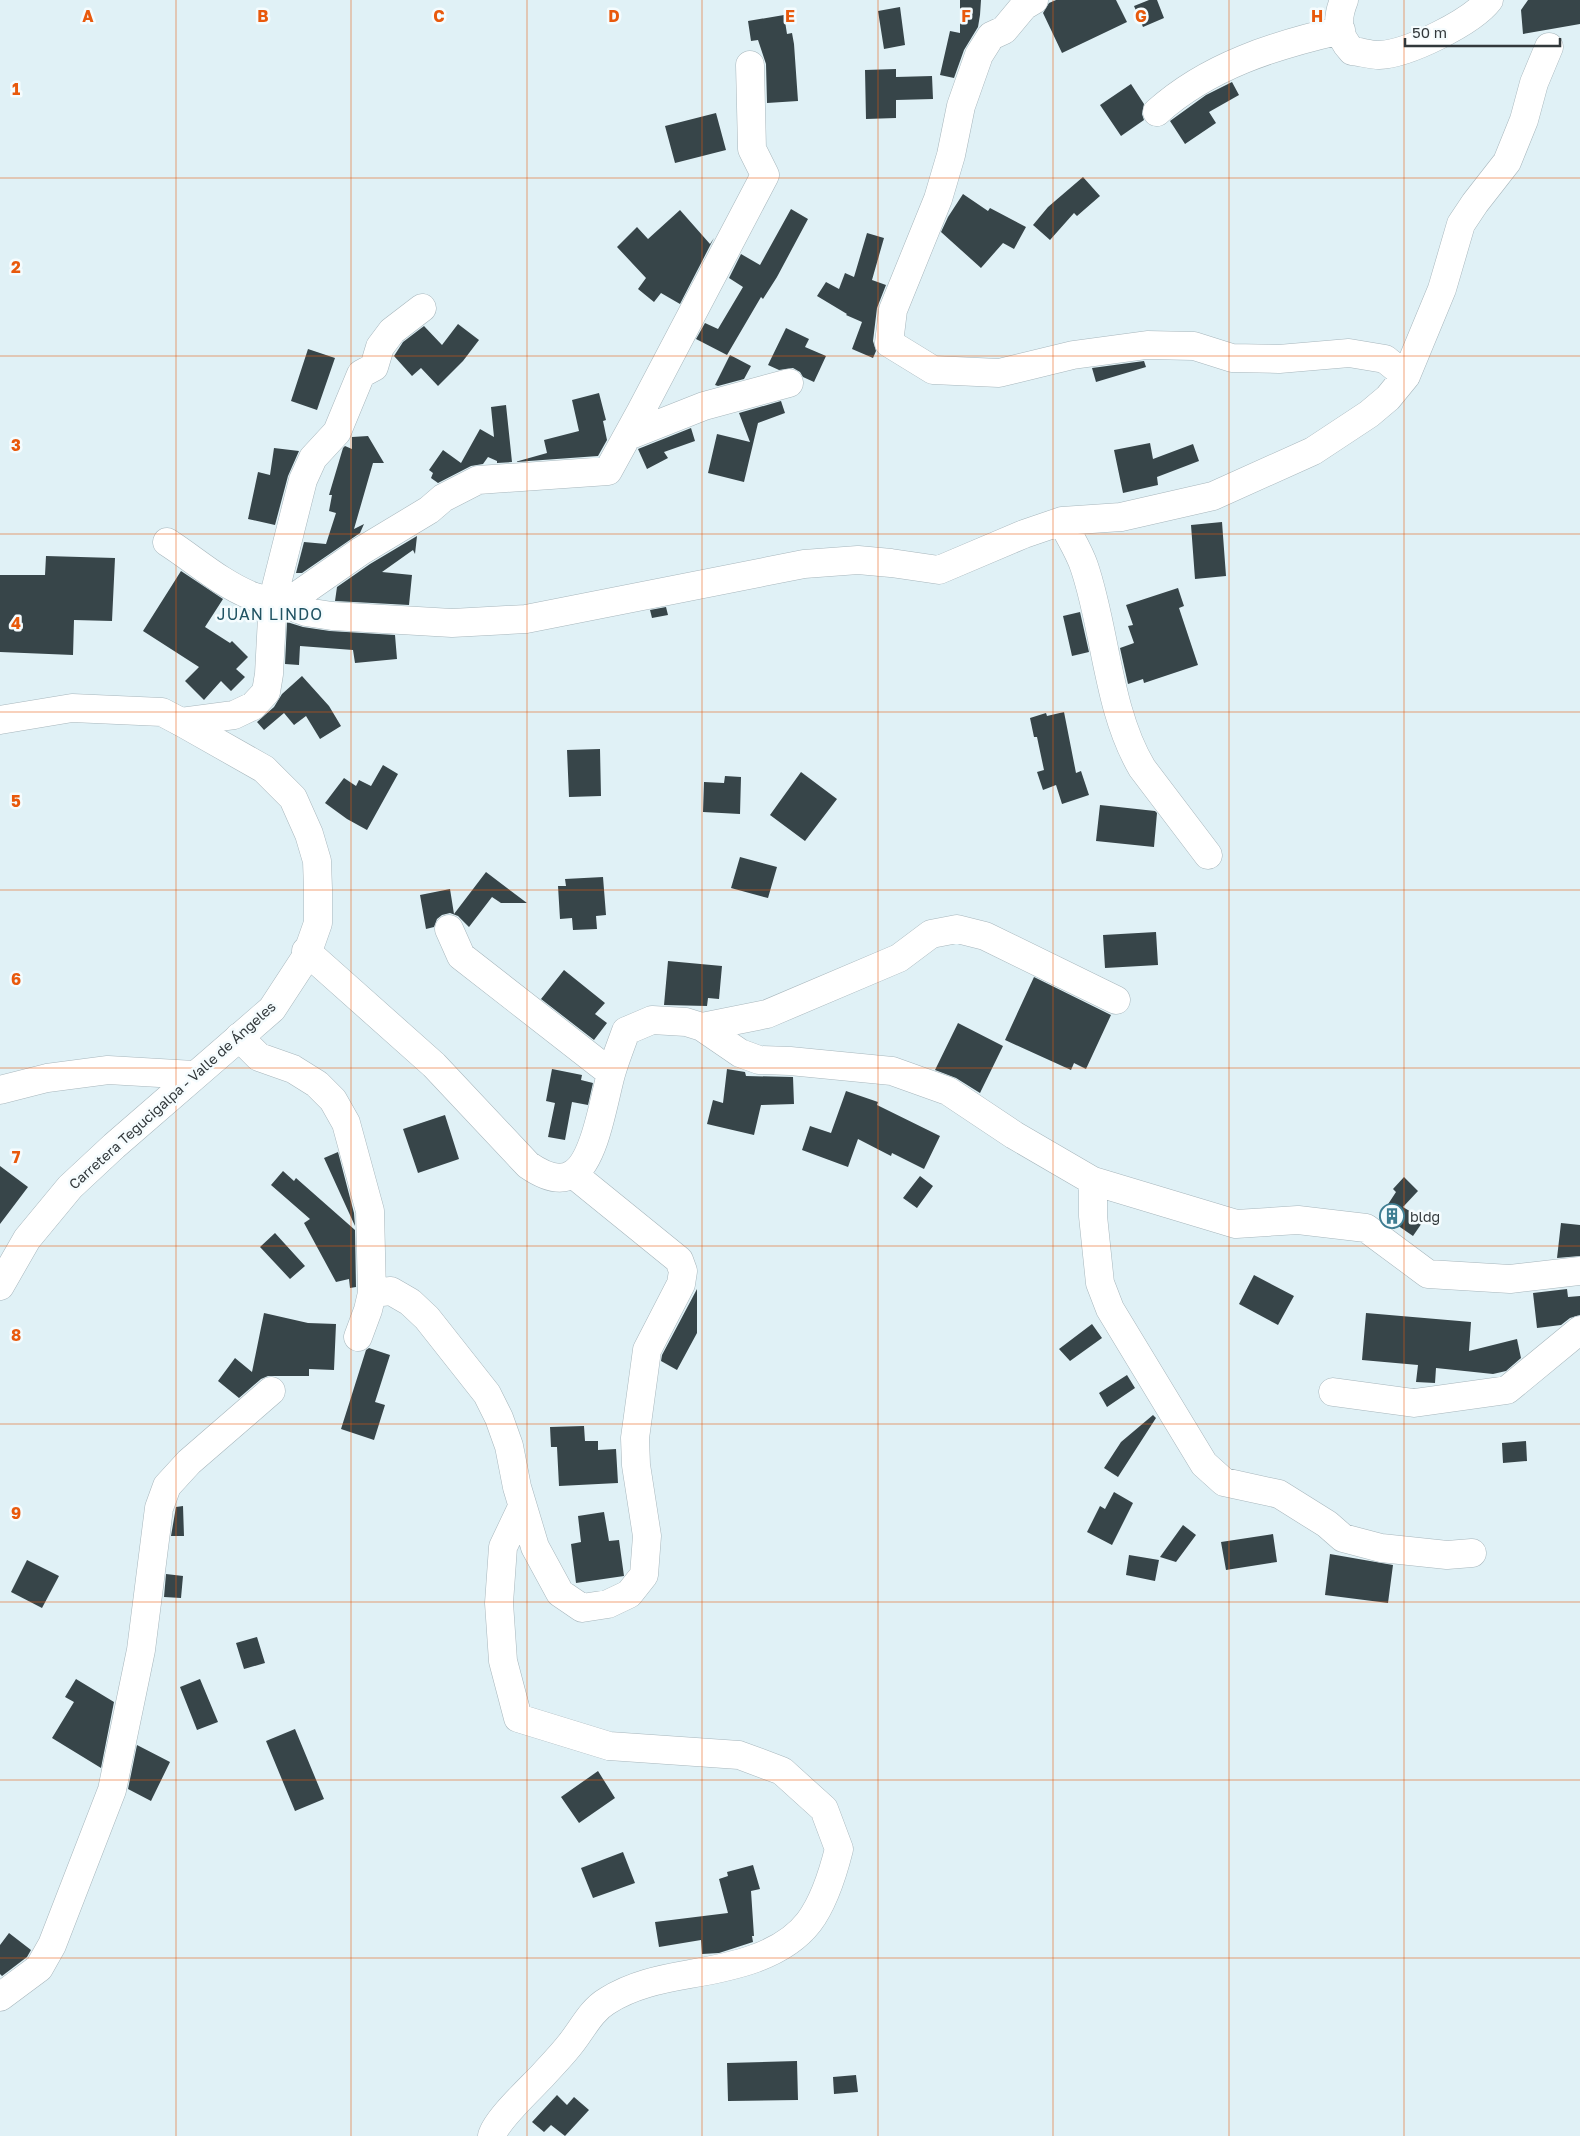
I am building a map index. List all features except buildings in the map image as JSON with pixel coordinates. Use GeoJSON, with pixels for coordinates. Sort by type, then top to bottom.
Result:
{"type":"FeatureCollection","features":[{"type":"Feature","properties":{"kind":"street"},"geometry":{"type":"LineString","coordinates":[[1034,0],[1024,6],[1004,30],[991,36],[979,55],[961,106],[951,154],[938,199],[893,310],[889,343],[933,370],[999,373],[1073,355],[1146,345],[1194,346],[1232,358],[1279,359],[1348,353],[1385,359],[1406,376]]}},
{"type":"Feature","properties":{"kind":"street"},"geometry":{"type":"LineString","coordinates":[[1344,0],[1338,15],[1343,41],[1352,51],[1379,55],[1401,51],[1447,31],[1482,8],[1489,0]]}},
{"type":"Feature","properties":{"kind":"street"},"geometry":{"type":"LineString","coordinates":[[1158,112],[1198,82],[1230,64],[1299,40],[1341,30]]}},
{"type":"Feature","properties":{"kind":"street"},"geometry":{"type":"LineString","coordinates":[[167,542],[214,576],[253,597],[279,602],[306,612],[332,616],[452,623],[526,619],[804,564],[858,560],[891,562],[939,570],[1024,534],[1062,521],[1121,517],[1213,496],[1313,451],[1369,414],[1388,398],[1406,376],[1442,289],[1461,224],[1507,162],[1524,120],[1534,83],[1549,47]]}},
{"type":"Feature","properties":{"kind":"street"},"geometry":{"type":"LineString","coordinates":[[279,602],[428,510],[443,498],[478,480],[608,471],[765,175],[752,149],[750,65]]}},
{"type":"Feature","properties":{"kind":"street"},"geometry":{"type":"LineString","coordinates":[[181,722],[234,715],[252,706],[266,692],[279,602],[302,480],[313,458],[337,432],[361,374],[374,367],[380,347],[392,331],[422,308]]}},
{"type":"Feature","properties":{"kind":"street"},"geometry":{"type":"LineString","coordinates":[[628,436],[704,406],[789,383]]}},
{"type":"Feature","properties":{"kind":"street"},"geometry":{"type":"LineString","coordinates":[[1062,521],[1084,565],[1114,690],[1133,753],[1142,768],[1208,855]]}},
{"type":"Feature","properties":{"kind":"street","name":"Carretera Tegucigalpa - Valle de Ángeles"},"geometry":{"type":"LineString","coordinates":[[0,720],[72,708],[162,712],[264,769],[293,798],[309,834],[316,861],[318,923],[306,952],[306,957],[272,1009],[194,1075],[70,1187],[26,1240],[0,1286]]}},
{"type":"Feature","properties":{"kind":"street"},"geometry":{"type":"LineString","coordinates":[[449,929],[461,956],[611,1073]]}},
{"type":"Feature","properties":{"kind":"street"},"geometry":{"type":"LineString","coordinates":[[702,1027],[767,1014],[899,958],[931,934],[957,929],[984,936],[1116,1000]]}},
{"type":"Feature","properties":{"kind":"street"},"geometry":{"type":"LineString","coordinates":[[306,952],[434,1065],[528,1165],[542,1174],[558,1178],[573,1174],[585,1162],[598,1126],[611,1073],[626,1031],[652,1020],[686,1022],[702,1027],[740,1053],[759,1060],[790,1061],[892,1071],[948,1092],[1014,1135],[1093,1181],[1236,1224],[1298,1220],[1366,1228],[1428,1274],[1510,1279],[1580,1271]]}},
{"type":"Feature","properties":{"kind":"street"},"geometry":{"type":"LineString","coordinates":[[239,1037],[259,1057],[293,1069],[317,1084],[333,1100],[346,1123],[370,1211],[372,1293],[358,1337]]}},
{"type":"Feature","properties":{"kind":"street"},"geometry":{"type":"LineString","coordinates":[[0,1090],[47,1078],[108,1070],[194,1075]]}},
{"type":"Feature","properties":{"kind":"street"},"geometry":{"type":"LineString","coordinates":[[372,1293],[390,1291],[410,1302],[427,1318],[477,1379],[499,1418],[509,1446],[522,1507],[535,1547],[560,1593],[582,1608],[608,1604],[629,1594],[644,1575],[647,1536],[636,1465],[635,1438],[647,1350],[681,1284],[683,1271],[679,1260],[573,1174]]}},
{"type":"Feature","properties":{"kind":"street"},"geometry":{"type":"LineString","coordinates":[[1093,1181],[1093,1216],[1100,1283],[1110,1309],[1204,1464],[1224,1482],[1279,1494],[1327,1524],[1343,1538],[1381,1548],[1448,1555],[1472,1553]]}},
{"type":"Feature","properties":{"kind":"street"},"geometry":{"type":"LineString","coordinates":[[1334,1392],[1414,1403],[1507,1390],[1580,1330]]}},
{"type":"Feature","properties":{"kind":"street"},"geometry":{"type":"LineString","coordinates":[[0,1997],[38,1968],[52,1945],[112,1790],[141,1650],[159,1508],[167,1486],[189,1462],[271,1391]]}},
{"type":"Feature","properties":{"kind":"street"},"geometry":{"type":"LineString","coordinates":[[492,2136],[500,2121],[569,2047],[592,2014],[606,2001],[655,1980],[728,1968],[764,1954],[789,1940],[809,1922],[831,1876],[839,1849],[824,1809],[782,1772],[739,1755],[609,1746],[518,1718],[504,1660],[499,1603],[504,1547],[522,1507]]}},
{"type":"Feature","properties":{"kind":"place","name":"bldg"},"geometry":{"type":"Point","coordinates":[1392,1216]}},
{"type":"Feature","properties":{"kind":"district","name":"JUAN LINDO"},"geometry":{"type":"Point","coordinates":[270,614]}}]}
